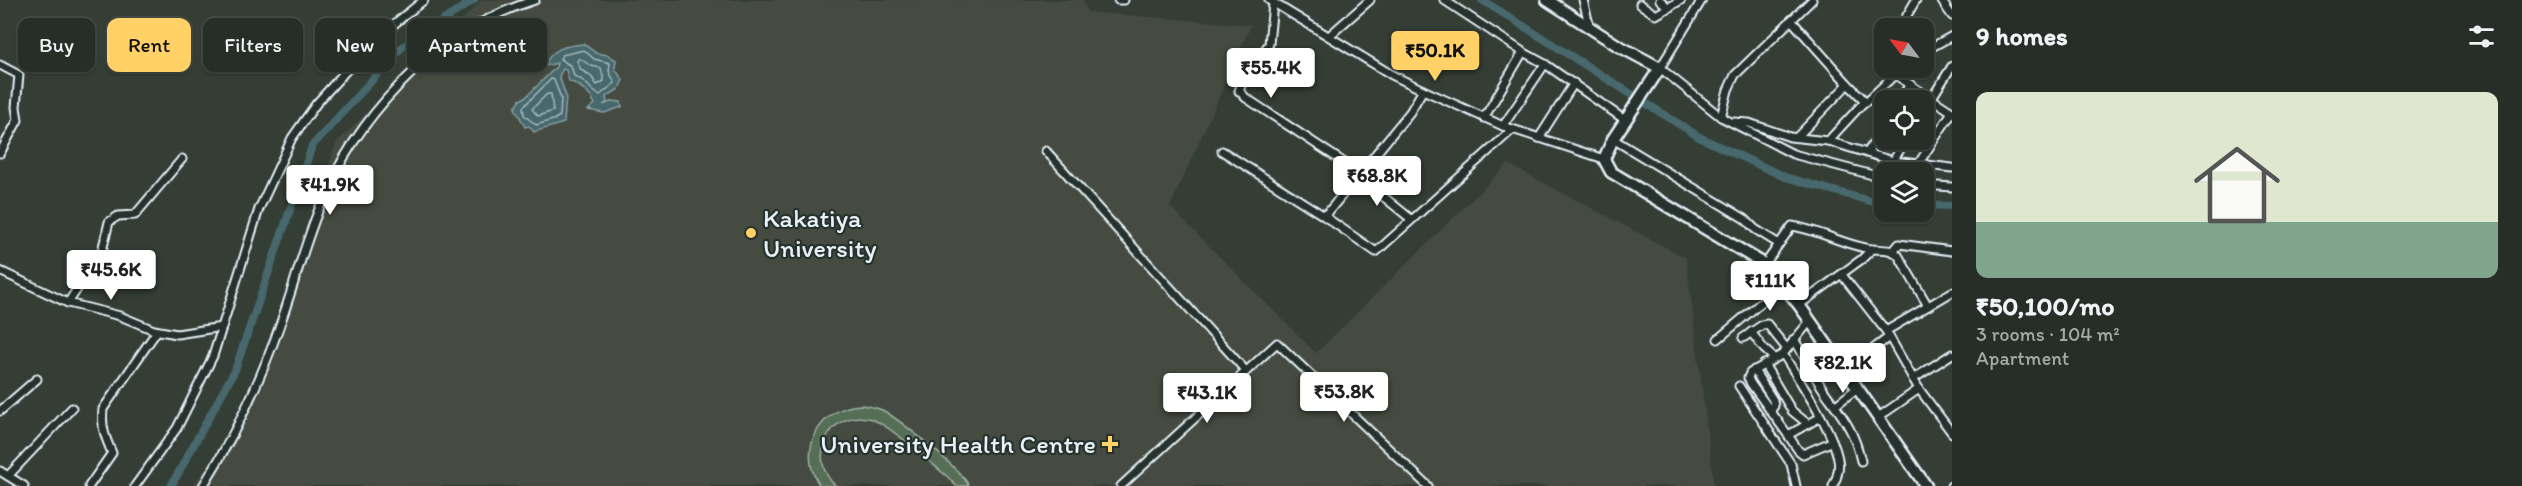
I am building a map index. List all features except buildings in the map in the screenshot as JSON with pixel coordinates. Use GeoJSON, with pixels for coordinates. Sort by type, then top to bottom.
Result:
{"type":"FeatureCollection","features":[{"type":"Feature","properties":{"kind":"street"},"geometry":{"type":"LineString","coordinates":[[135,486],[177,428],[213,356],[259,209],[292,138],[316,104],[373,41],[424,0]]}},
{"type":"Feature","properties":{"kind":"street"},"geometry":{"type":"LineString","coordinates":[[203,486],[227,448],[263,371],[327,190],[356,137],[414,70],[461,34],[519,5],[535,0]]}},
{"type":"Feature","properties":{"kind":"street"},"geometry":{"type":"LineString","coordinates":[[1118,0],[1124,0]]}},
{"type":"Feature","properties":{"kind":"street"},"geometry":{"type":"LineString","coordinates":[[1329,36],[1370,0]]}},
{"type":"Feature","properties":{"kind":"street"},"geometry":{"type":"LineString","coordinates":[[1444,0],[1626,118]]}},
{"type":"Feature","properties":{"kind":"street"},"geometry":{"type":"LineString","coordinates":[[1547,0],[1590,28],[1660,68],[1730,122],[1793,154],[1874,175]]}},
{"type":"Feature","properties":{"kind":"street"},"geometry":{"type":"LineString","coordinates":[[1583,0],[1590,28]]}},
{"type":"Feature","properties":{"kind":"street"},"geometry":{"type":"LineString","coordinates":[[1660,0],[1669,8]]}},
{"type":"Feature","properties":{"kind":"street"},"geometry":{"type":"LineString","coordinates":[[1640,4],[1654,14],[1681,0]]}},
{"type":"Feature","properties":{"kind":"street"},"geometry":{"type":"LineString","coordinates":[[1604,159],[1613,139],[1702,0]]}},
{"type":"Feature","properties":{"kind":"street"},"geometry":{"type":"LineString","coordinates":[[1721,117],[1728,90],[1735,75],[1812,0]]}},
{"type":"Feature","properties":{"kind":"street"},"geometry":{"type":"LineString","coordinates":[[1906,18],[1916,0]]}},
{"type":"Feature","properties":{"kind":"street"},"geometry":{"type":"LineString","coordinates":[[1941,0],[1952,16]]}},
{"type":"Feature","properties":{"kind":"street"},"geometry":{"type":"LineString","coordinates":[[1412,219],[1359,174],[1239,91],[1243,80],[1269,44],[1271,1],[1392,75],[1423,90],[1503,126],[1604,159],[1611,172],[1765,264],[1799,305],[1926,486]]}},
{"type":"Feature","properties":{"kind":"street"},"geometry":{"type":"LineString","coordinates":[[1791,20],[1864,102]]}},
{"type":"Feature","properties":{"kind":"street"},"geometry":{"type":"LineString","coordinates":[[1934,46],[1952,36]]}},
{"type":"Feature","properties":{"kind":"street"},"geometry":{"type":"LineString","coordinates":[[1484,118],[1523,52]]}},
{"type":"Feature","properties":{"kind":"street"},"geometry":{"type":"LineString","coordinates":[[1503,126],[1545,64]]}},
{"type":"Feature","properties":{"kind":"street"},"geometry":{"type":"LineString","coordinates":[[0,65],[19,75],[16,106],[18,120],[0,153]]}},
{"type":"Feature","properties":{"kind":"street"},"geometry":{"type":"LineString","coordinates":[[1934,93],[1952,66]]}},
{"type":"Feature","properties":{"kind":"street"},"geometry":{"type":"LineString","coordinates":[[1828,141],[1890,78]]}},
{"type":"Feature","properties":{"kind":"street"},"geometry":{"type":"LineString","coordinates":[[1900,78],[1919,90]]}},
{"type":"Feature","properties":{"kind":"street"},"geometry":{"type":"LineString","coordinates":[[1539,138],[1574,83]]}},
{"type":"Feature","properties":{"kind":"street"},"geometry":{"type":"LineString","coordinates":[[1797,137],[1848,84]]}},
{"type":"Feature","properties":{"kind":"street"},"geometry":{"type":"LineString","coordinates":[[1906,90],[1910,84]]}},
{"type":"Feature","properties":{"kind":"street"},"geometry":{"type":"LineString","coordinates":[[1325,216],[1410,111],[1423,90]]}},
{"type":"Feature","properties":{"kind":"street"},"geometry":{"type":"LineString","coordinates":[[1920,162],[1952,112],[1934,100]]}},
{"type":"Feature","properties":{"kind":"street"},"geometry":{"type":"LineString","coordinates":[[1730,122],[1749,123],[1797,137],[1828,141],[1906,162]]}},
{"type":"Feature","properties":{"kind":"street"},"geometry":{"type":"LineString","coordinates":[[1222,151],[1325,216],[1376,252],[1512,129]]}},
{"type":"Feature","properties":{"kind":"street"},"geometry":{"type":"LineString","coordinates":[[1613,139],[1745,219],[1755,229],[1779,244]]}},
{"type":"Feature","properties":{"kind":"street"},"geometry":{"type":"LineString","coordinates":[[1867,153],[1874,142]]}},
{"type":"Feature","properties":{"kind":"street"},"geometry":{"type":"LineString","coordinates":[[1893,160],[1900,150]]}},
{"type":"Feature","properties":{"kind":"street"},"geometry":{"type":"LineString","coordinates":[[1046,151],[1246,371]]}},
{"type":"Feature","properties":{"kind":"street"},"geometry":{"type":"LineString","coordinates":[[68,303],[102,252],[110,222],[118,216],[135,215],[182,159]]}},
{"type":"Feature","properties":{"kind":"street"},"geometry":{"type":"LineString","coordinates":[[1934,165],[1951,166]]}},
{"type":"Feature","properties":{"kind":"street"},"geometry":{"type":"LineString","coordinates":[[1934,185],[1952,187]]}},
{"type":"Feature","properties":{"kind":"street"},"geometry":{"type":"LineString","coordinates":[[1765,264],[1790,228],[1795,226],[1840,242],[1893,251],[1898,255],[1928,306]]}},
{"type":"Feature","properties":{"kind":"street"},"geometry":{"type":"LineString","coordinates":[[1893,251],[1899,244],[1952,251]]}},
{"type":"Feature","properties":{"kind":"street"},"geometry":{"type":"LineString","coordinates":[[1799,305],[1842,275],[1872,249]]}},
{"type":"Feature","properties":{"kind":"street"},"geometry":{"type":"LineString","coordinates":[[0,271],[68,303],[120,316],[157,331],[177,333],[222,327]]}},
{"type":"Feature","properties":{"kind":"street"},"geometry":{"type":"LineString","coordinates":[[1842,275],[1887,334],[1919,389],[1948,421],[1952,433]]}},
{"type":"Feature","properties":{"kind":"street"},"geometry":{"type":"LineString","coordinates":[[1718,339],[1783,284]]}},
{"type":"Feature","properties":{"kind":"street"},"geometry":{"type":"LineString","coordinates":[[1844,371],[1887,334],[1952,292]]}},
{"type":"Feature","properties":{"kind":"street"},"geometry":{"type":"LineString","coordinates":[[1810,321],[1785,352],[1754,370],[1749,378],[1760,397],[1803,454],[1831,442]]}},
{"type":"Feature","properties":{"kind":"street"},"geometry":{"type":"LineString","coordinates":[[1743,338],[1762,324],[1767,324],[1785,352],[1821,417],[1831,442],[1838,465],[1833,486]]}},
{"type":"Feature","properties":{"kind":"street"},"geometry":{"type":"LineString","coordinates":[[89,486],[112,453],[101,423],[103,410],[157,331]]}},
{"type":"Feature","properties":{"kind":"street"},"geometry":{"type":"LineString","coordinates":[[1751,332],[1774,358]]}},
{"type":"Feature","properties":{"kind":"street"},"geometry":{"type":"LineString","coordinates":[[1794,339],[1813,373],[1854,434],[1861,461]]}},
{"type":"Feature","properties":{"kind":"street"},"geometry":{"type":"LineString","coordinates":[[1121,486],[1276,343],[1428,486]]}},
{"type":"Feature","properties":{"kind":"street"},"geometry":{"type":"LineString","coordinates":[[1913,379],[1952,354]]}},
{"type":"Feature","properties":{"kind":"street"},"geometry":{"type":"LineString","coordinates":[[1764,364],[1792,411],[1808,424]]}},
{"type":"Feature","properties":{"kind":"street"},"geometry":{"type":"LineString","coordinates":[[1754,370],[1775,403],[1770,411]]}},
{"type":"Feature","properties":{"kind":"street"},"geometry":{"type":"LineString","coordinates":[[0,411],[37,379]]}},
{"type":"Feature","properties":{"kind":"street"},"geometry":{"type":"LineString","coordinates":[[1739,386],[1791,464],[1796,486]]}},
{"type":"Feature","properties":{"kind":"street"},"geometry":{"type":"LineString","coordinates":[[1836,405],[1856,388]]}},
{"type":"Feature","properties":{"kind":"street"},"geometry":{"type":"LineString","coordinates":[[1877,418],[1919,389]]}},
{"type":"Feature","properties":{"kind":"street"},"geometry":{"type":"LineString","coordinates":[[1760,397],[1769,392]]}},
{"type":"Feature","properties":{"kind":"street"},"geometry":{"type":"LineString","coordinates":[[8,476],[72,408]]}},
{"type":"Feature","properties":{"kind":"street"},"geometry":{"type":"LineString","coordinates":[[1788,435],[1821,417]]}},
{"type":"Feature","properties":{"kind":"street"},"geometry":{"type":"LineString","coordinates":[[0,471],[24,486]]}},
{"type":"Feature","properties":{"kind":"shaded area","name":"Kakatiya University"},"geometry":{"type":"Polygon","coordinates":[[[482,0],[1083,0],[1087,12],[1251,25],[1170,207],[1316,353],[1508,164],[1686,258],[1714,486],[193,486],[247,410],[336,143],[408,72],[547,72],[547,18],[464,18],[482,0]]]}},
{"type":"Feature","properties":{"kind":"green space"},"geometry":{"type":"Polygon","coordinates":[[[861,405],[884,411],[903,425],[943,457],[969,486],[956,486],[920,453],[886,427],[867,418],[853,418],[841,422],[826,440],[823,464],[827,476],[836,486],[820,486],[813,473],[810,459],[811,446],[816,433],[823,422],[834,414],[846,408],[861,405]]]}},
{"type":"Feature","properties":{"kind":"water"},"geometry":{"type":"Polygon","coordinates":[[[584,44],[596,53],[608,55],[616,60],[615,69],[623,80],[619,89],[606,97],[607,102],[603,105],[613,101],[621,102],[622,107],[604,113],[588,110],[595,104],[593,100],[584,90],[569,81],[566,70],[563,69],[559,76],[566,96],[564,123],[534,132],[529,126],[525,127],[515,108],[520,100],[526,97],[556,67],[557,63],[547,66],[547,60],[551,55],[555,51],[572,45],[584,44]]]}},
{"type":"Feature","properties":{"kind":"waterway"},"geometry":{"type":"LineString","coordinates":[[171,486],[235,370],[312,146],[401,48],[474,0]]}},
{"type":"Feature","properties":{"kind":"waterway"},"geometry":{"type":"LineString","coordinates":[[1482,0],[1701,138],[1785,177],[1874,202]]}},
{"type":"Feature","properties":{"kind":"waterway"},"geometry":{"type":"LineString","coordinates":[[1934,205],[1952,206]]}},
{"type":"Feature","properties":{"kind":"place","name":"Kakatiya University"},"geometry":{"type":"Point","coordinates":[751,233]}},
{"type":"Feature","properties":{"kind":"place","name":"University Health Centre"},"geometry":{"type":"Point","coordinates":[1110,444]}}]}
